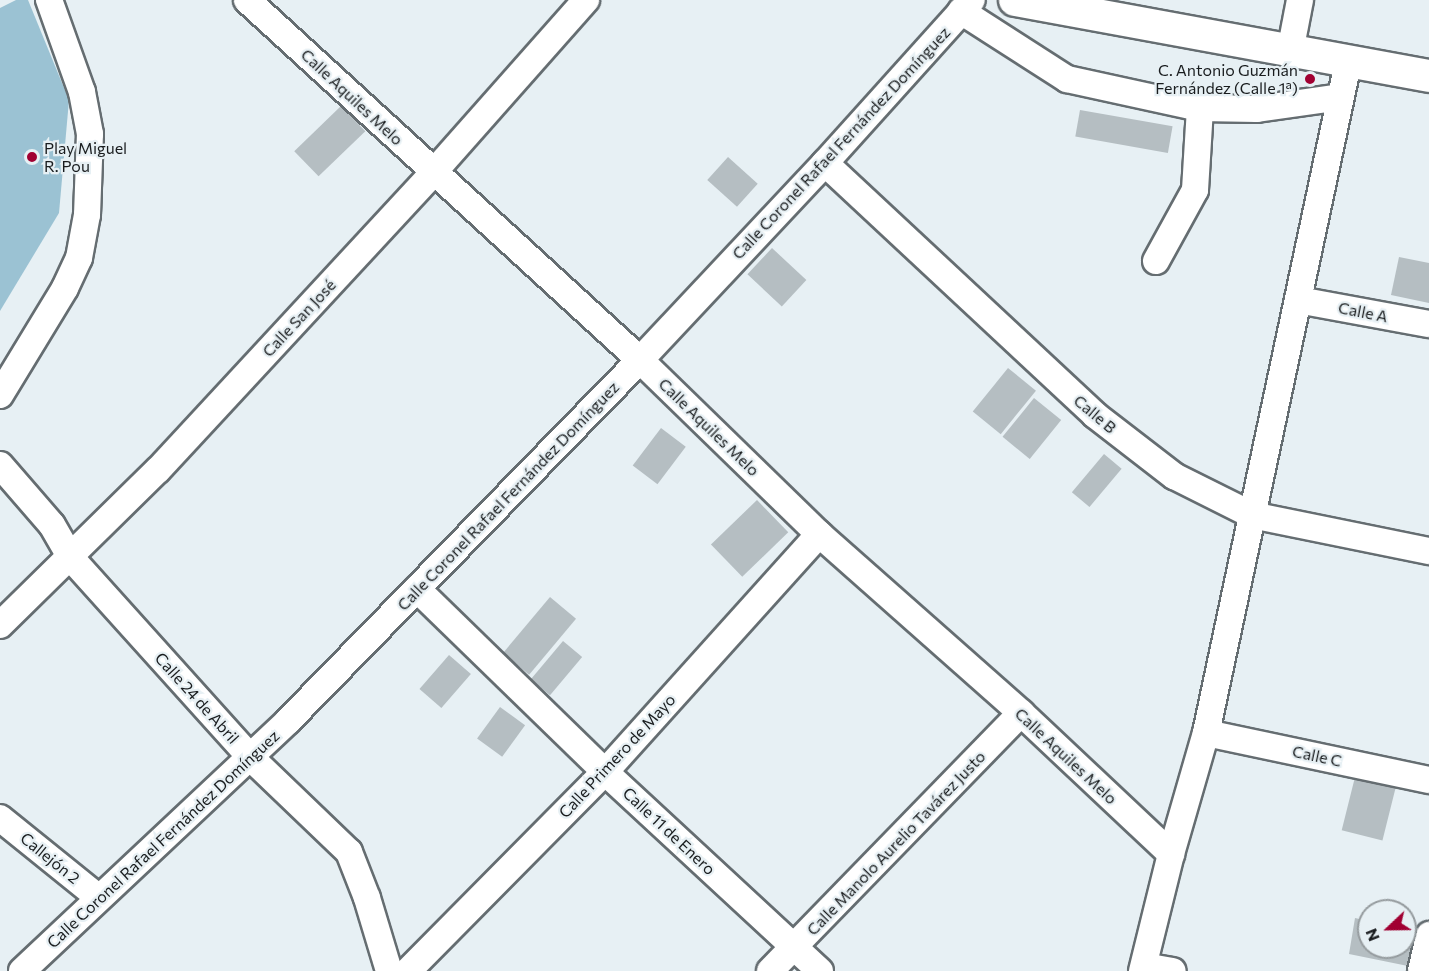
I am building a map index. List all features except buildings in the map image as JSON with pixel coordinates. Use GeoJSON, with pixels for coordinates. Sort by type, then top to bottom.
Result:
{"type":"FeatureCollection","features":[{"type":"Feature","properties":{"kind":"main road"},"geometry":{"type":"LineString","coordinates":[[1015,0],[1348,63],[1429,76]]}},
{"type":"Feature","properties":{"kind":"street"},"geometry":{"type":"LineString","coordinates":[[0,395],[65,288],[78,258],[87,215],[90,134],[82,92],[49,0]]}},
{"type":"Feature","properties":{"kind":"street","name":"Calle Aquiles Melo"},"geometry":{"type":"LineString","coordinates":[[247,0],[433,173],[640,360],[819,534],[1021,713],[1171,854]]}},
{"type":"Feature","properties":{"kind":"street","name":"Calle San José"},"geometry":{"type":"LineString","coordinates":[[0,625],[71,558],[158,470],[433,173],[586,0]]}},
{"type":"Feature","properties":{"kind":"street"},"geometry":{"type":"LineString","coordinates":[[1290,52],[1300,0]]}},
{"type":"Feature","properties":{"kind":"street"},"geometry":{"type":"LineString","coordinates":[[967,6],[1067,79],[1200,108],[1257,110],[1340,97]]}},
{"type":"Feature","properties":{"kind":"street","name":"Calle Coronel Rafael Fernández Domínguez"},"geometry":{"type":"LineString","coordinates":[[22,971],[250,757],[417,589],[640,360],[825,163],[967,6]]}},
{"type":"Feature","properties":{"kind":"street"},"geometry":{"type":"LineString","coordinates":[[1173,971],[1143,969],[1171,854],[1206,733],[1348,63]]}},
{"type":"Feature","properties":{"kind":"street"},"geometry":{"type":"LineString","coordinates":[[1156,261],[1195,190],[1200,108]]}},
{"type":"Feature","properties":{"kind":"street","name":"Calle B"},"geometry":{"type":"LineString","coordinates":[[825,163],[1095,415],[1174,476],[1252,515],[1429,551]]}},
{"type":"Feature","properties":{"kind":"street","name":"Calle A"},"geometry":{"type":"LineString","coordinates":[[1298,300],[1429,324]]}},
{"type":"Feature","properties":{"kind":"street","name":"Calle 24 de Abril"},"geometry":{"type":"LineString","coordinates":[[0,465],[52,525],[71,558],[250,757],[348,852],[367,898],[389,971]]}},
{"type":"Feature","properties":{"kind":"street","name":"Calle Primero de Mayo"},"geometry":{"type":"LineString","coordinates":[[408,971],[605,772],[819,534]]}},
{"type":"Feature","properties":{"kind":"street","name":"Calle 11 de Enero"},"geometry":{"type":"LineString","coordinates":[[417,589],[605,772],[820,971]]}},
{"type":"Feature","properties":{"kind":"street","name":"Calle Manolo Aurelio Tavárez Justo"},"geometry":{"type":"LineString","coordinates":[[770,971],[795,948],[1021,713]]}},
{"type":"Feature","properties":{"kind":"street","name":"Calle C"},"geometry":{"type":"LineString","coordinates":[[1206,733],[1429,780]]}},
{"type":"Feature","properties":{"kind":"street","name":"Callejón 2"},"geometry":{"type":"LineString","coordinates":[[0,818],[99,898]]}},
{"type":"Feature","properties":{"kind":"street"},"geometry":{"type":"LineString","coordinates":[[1421,971],[1429,935]]}},
{"type":"Feature","properties":{"kind":"shaded area","name":"Play Miguel R. Pou"},"geometry":{"type":"Polygon","coordinates":[[[16,0],[28,0],[69,100],[59,213],[0,311],[0,8],[16,0]]]}},
{"type":"Feature","properties":{"kind":"place","name":"C. Antonio Guzmán Fernández (Calle 1ª)"},"geometry":{"type":"Point","coordinates":[1310,79]}},
{"type":"Feature","properties":{"kind":"place","name":"Play Miguel R. Pou"},"geometry":{"type":"Point","coordinates":[32,157]}}]}
